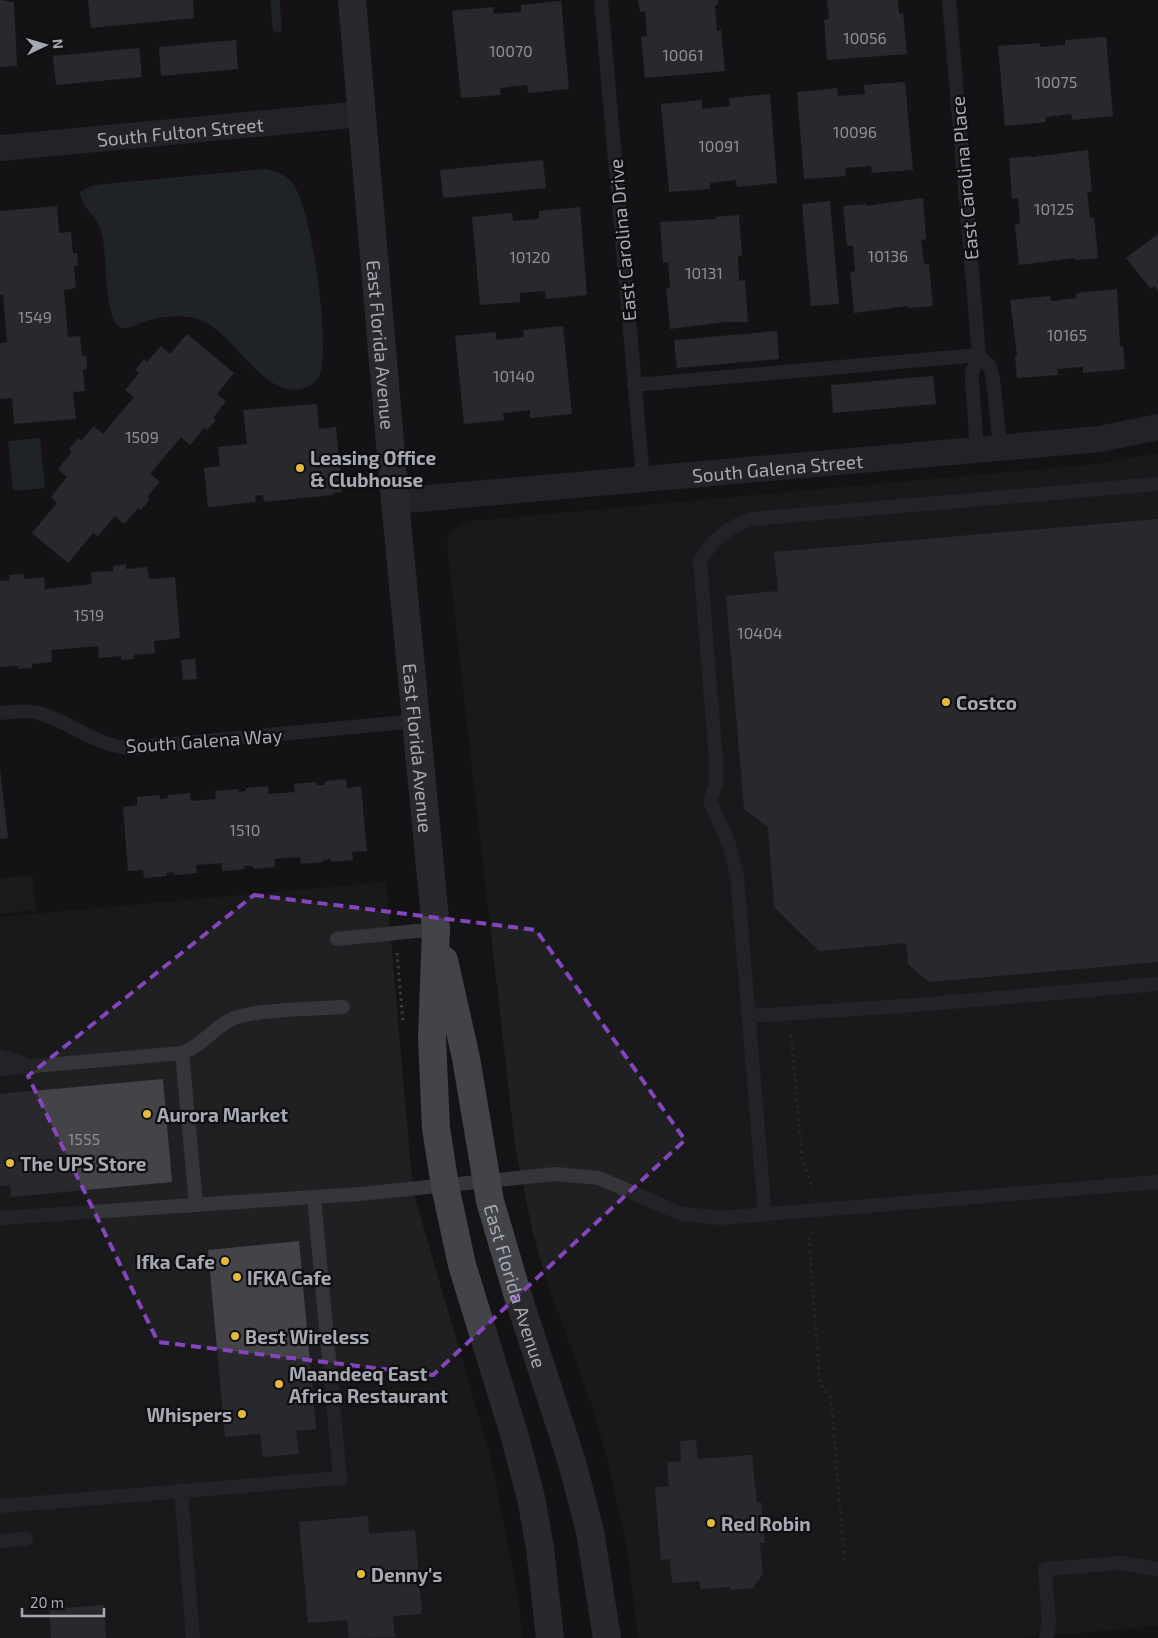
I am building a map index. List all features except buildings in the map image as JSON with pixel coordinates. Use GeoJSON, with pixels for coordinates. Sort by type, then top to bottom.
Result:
{"type":"FeatureCollection","features":[{"type":"Feature","properties":{"kind":"main road","name":"East Florida Avenue"},"geometry":{"type":"LineString","coordinates":[[352,0],[395,501],[436,929],[432,1079],[436,1128],[445,1186],[462,1266],[515,1437],[531,1498],[541,1556],[550,1638]]}},
{"type":"Feature","properties":{"kind":"main road","name":"East Florida Avenue"},"geometry":{"type":"LineString","coordinates":[[436,929],[466,1058],[486,1181],[506,1260],[571,1459],[590,1531],[607,1638]]}},
{"type":"Feature","properties":{"kind":"street","name":"South Fulton Street"},"geometry":{"type":"LineString","coordinates":[[0,148],[362,114]]}},
{"type":"Feature","properties":{"kind":"street","name":"South Galena Street"},"geometry":{"type":"LineString","coordinates":[[395,501],[1100,439],[1158,427]]}},
{"type":"Feature","properties":{"kind":"lane","name":"East Carolina Drive"},"geometry":{"type":"LineString","coordinates":[[601,0],[643,479]]}},
{"type":"Feature","properties":{"kind":"lane","name":"East Carolina Place"},"geometry":{"type":"LineString","coordinates":[[949,0],[979,355],[972,373],[972,382],[988,448]]}},
{"type":"Feature","properties":{"kind":"lane"},"geometry":{"type":"LineString","coordinates":[[634,385],[979,355]]}},
{"type":"Feature","properties":{"kind":"lane","name":"East Carolina Place"},"geometry":{"type":"LineString","coordinates":[[979,355],[990,367],[993,378],[988,448]]}},
{"type":"Feature","properties":{"kind":"lane"},"geometry":{"type":"LineString","coordinates":[[765,1215],[735,864],[710,801],[716,784],[716,761],[700,561],[707,547],[734,525],[750,519],[1158,484]]}},
{"type":"Feature","properties":{"kind":"lane","name":"South Galena Way"},"geometry":{"type":"LineString","coordinates":[[0,713],[40,714],[105,743],[131,748],[416,721]]}},
{"type":"Feature","properties":{"kind":"lane"},"geometry":{"type":"LineString","coordinates":[[337,939],[436,929]]}},
{"type":"Feature","properties":{"kind":"lane"},"geometry":{"type":"LineString","coordinates":[[749,1016],[917,1005],[1158,984]]}},
{"type":"Feature","properties":{"kind":"lane"},"geometry":{"type":"LineString","coordinates":[[0,1069],[182,1053],[202,1044],[224,1024],[242,1016],[343,1007]]}},
{"type":"Feature","properties":{"kind":"lane"},"geometry":{"type":"LineString","coordinates":[[182,1053],[196,1204]]}},
{"type":"Feature","properties":{"kind":"lane"},"geometry":{"type":"LineString","coordinates":[[0,1056],[16,1062],[40,1065]]}},
{"type":"Feature","properties":{"kind":"lane"},"geometry":{"type":"LineString","coordinates":[[0,1218],[196,1204],[314,1198],[556,1174],[585,1175],[613,1183],[664,1207],[688,1215],[720,1218],[1158,1182]]}},
{"type":"Feature","properties":{"kind":"lane"},"geometry":{"type":"LineString","coordinates":[[0,1506],[340,1478],[314,1198]]}},
{"type":"Feature","properties":{"kind":"lane"},"geometry":{"type":"LineString","coordinates":[[181,1490],[194,1638]]}},
{"type":"Feature","properties":{"kind":"lane"},"geometry":{"type":"LineString","coordinates":[[0,1541],[26,1539]]}},
{"type":"Feature","properties":{"kind":"lane"},"geometry":{"type":"LineString","coordinates":[[1046,1638],[1049,1624],[1044,1569],[1120,1563],[1158,1569]]}},
{"type":"Feature","properties":{"kind":"path"},"geometry":{"type":"LineString","coordinates":[[790,1033],[802,1158],[813,1189]]}},
{"type":"Feature","properties":{"kind":"path"},"geometry":{"type":"LineString","coordinates":[[812,1231],[809,1241],[820,1384],[831,1398],[845,1566]]}},
{"type":"Feature","properties":{"kind":"highlighted area"},"geometry":{"type":"Polygon","coordinates":[[[254,895],[536,930],[685,1140],[433,1375],[158,1342],[28,1076],[254,895]]]}},
{"type":"Feature","properties":{"kind":"shaded area"},"geometry":{"type":"Polygon","coordinates":[[[264,169],[280,174],[293,184],[307,219],[312,246],[321,305],[323,354],[319,376],[313,383],[304,388],[290,389],[276,385],[263,376],[214,327],[201,320],[182,316],[168,317],[149,320],[129,328],[117,326],[109,304],[101,231],[83,202],[80,192],[91,186],[104,184],[264,169]]]}},
{"type":"Feature","properties":{"kind":"shaded area"},"geometry":{"type":"Polygon","coordinates":[[[40,438],[45,488],[13,491],[8,441],[40,438]]]}},
{"type":"Feature","properties":{"kind":"shaded area"},"geometry":{"type":"Polygon","coordinates":[[[1158,453],[1158,1626],[1021,1638],[638,1638],[628,1553],[608,1462],[592,1405],[546,1279],[533,1233],[515,1146],[447,546],[449,535],[458,526],[472,521],[1097,464],[1158,453]]]}},
{"type":"Feature","properties":{"kind":"shaded area"},"geometry":{"type":"Polygon","coordinates":[[[32,875],[36,910],[0,914],[0,878],[32,875]]]}},
{"type":"Feature","properties":{"kind":"shaded area"},"geometry":{"type":"Polygon","coordinates":[[[386,882],[411,1169],[416,1201],[491,1459],[519,1602],[522,1638],[0,1638],[0,917],[386,882]]]}},
{"type":"Feature","properties":{"kind":"waterway"},"geometry":{"type":"LineString","coordinates":[[275,0],[277,28]]}},
{"type":"Feature","properties":{"kind":"place","name":"Leasing Office & Clubhouse"},"geometry":{"type":"Point","coordinates":[300,468]}},
{"type":"Feature","properties":{"kind":"place","name":"Costco"},"geometry":{"type":"Point","coordinates":[946,702]}},
{"type":"Feature","properties":{"kind":"place","name":"Aurora Market"},"geometry":{"type":"Point","coordinates":[147,1114]}},
{"type":"Feature","properties":{"kind":"place","name":"The UPS Store"},"geometry":{"type":"Point","coordinates":[10,1163]}},
{"type":"Feature","properties":{"kind":"place","name":"Ifka Cafe"},"geometry":{"type":"Point","coordinates":[225,1261]}},
{"type":"Feature","properties":{"kind":"place","name":"IFKA Cafe"},"geometry":{"type":"Point","coordinates":[237,1277]}},
{"type":"Feature","properties":{"kind":"place","name":"Best Wireless"},"geometry":{"type":"Point","coordinates":[235,1336]}},
{"type":"Feature","properties":{"kind":"place","name":"Maandeeq East Africa Restaurant"},"geometry":{"type":"Point","coordinates":[279,1384]}},
{"type":"Feature","properties":{"kind":"place","name":"Whispers"},"geometry":{"type":"Point","coordinates":[242,1414]}},
{"type":"Feature","properties":{"kind":"place","name":"Red Robin"},"geometry":{"type":"Point","coordinates":[711,1523]}},
{"type":"Feature","properties":{"kind":"place","name":"Denny's"},"geometry":{"type":"Point","coordinates":[361,1574]}}]}
